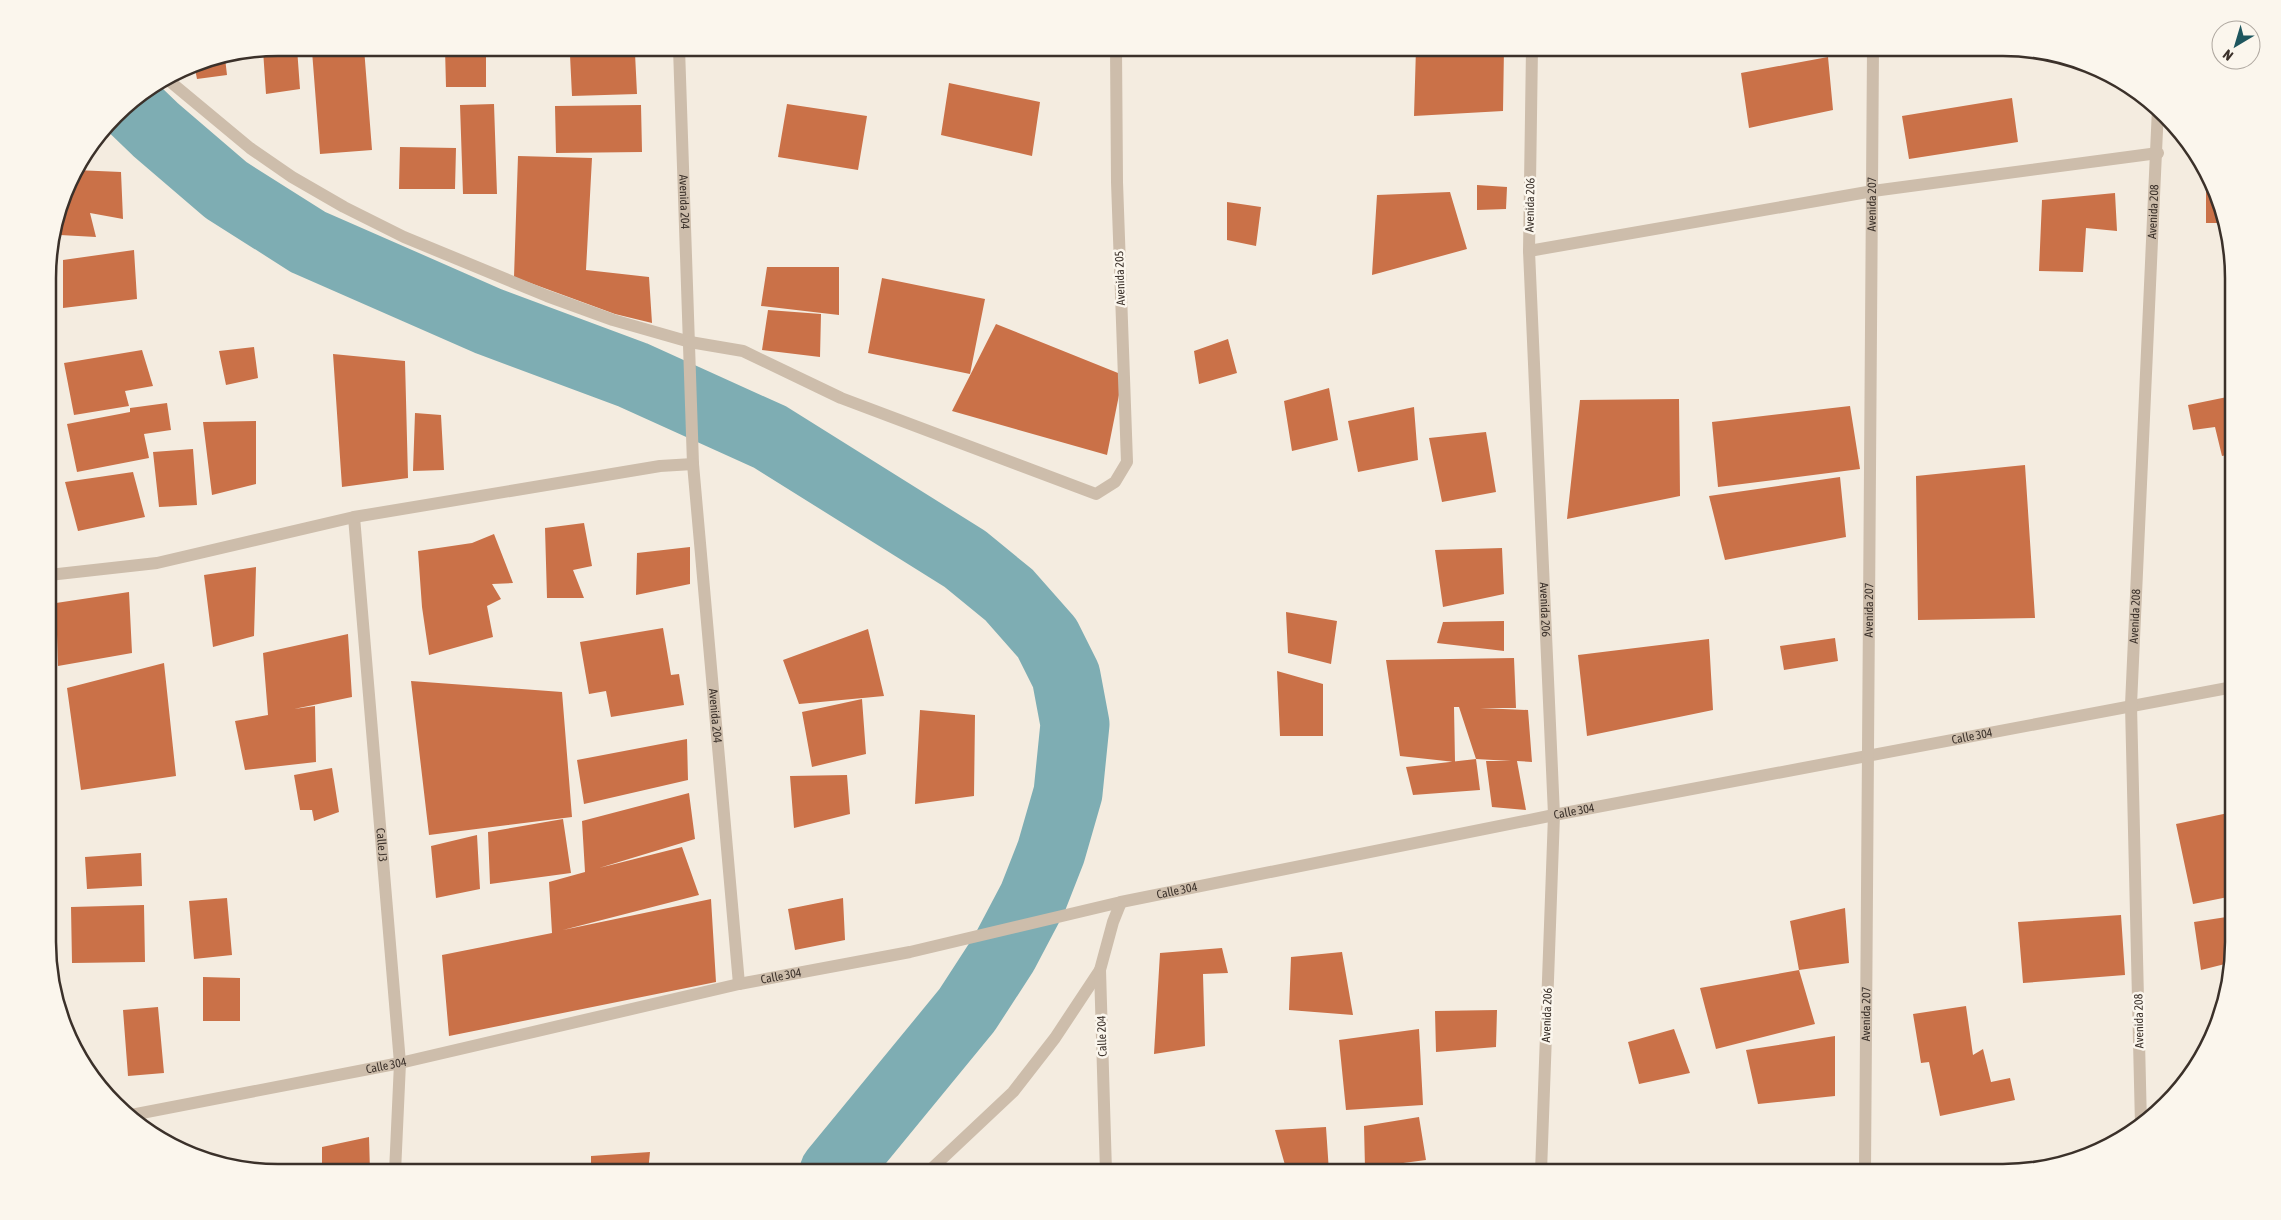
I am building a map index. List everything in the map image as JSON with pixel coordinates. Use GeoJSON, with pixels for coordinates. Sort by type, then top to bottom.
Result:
{"type":"FeatureCollection","features":[{"type":"Feature","properties":{"kind":"street","name":"Avenida 204"},"geometry":{"type":"LineString","coordinates":[[679,56],[693,464],[739,984]]}},
{"type":"Feature","properties":{"kind":"street","name":"Avenida 205"},"geometry":{"type":"LineString","coordinates":[[690,348],[743,351],[841,398],[1096,494],[1115,482],[1127,462],[1117,182],[1116,56]]}},
{"type":"Feature","properties":{"kind":"street","name":"Avenida 206"},"geometry":{"type":"LineString","coordinates":[[1532,56],[1529,251],[1554,814],[1541,1164]]}},
{"type":"Feature","properties":{"kind":"street","name":"Avenida 207"},"geometry":{"type":"LineString","coordinates":[[1865,1164],[1873,56]]}},
{"type":"Feature","properties":{"kind":"street"},"geometry":{"type":"LineString","coordinates":[[172,83],[250,148],[292,177],[369,220],[412,240],[547,296],[690,348]]}},
{"type":"Feature","properties":{"kind":"street","name":"Avenida 208"},"geometry":{"type":"LineString","coordinates":[[2141,1116],[2131,705],[2158,153],[2158,119]]}},
{"type":"Feature","properties":{"kind":"street"},"geometry":{"type":"LineString","coordinates":[[1529,251],[1873,192],[2158,153]]}},
{"type":"Feature","properties":{"kind":"street"},"geometry":{"type":"LineString","coordinates":[[56,574],[157,563],[354,517],[660,466],[693,464]]}},
{"type":"Feature","properties":{"kind":"street","name":"Calle J3"},"geometry":{"type":"LineString","coordinates":[[354,517],[400,1063],[395,1164]]}},
{"type":"Feature","properties":{"kind":"street","name":"Calle 304"},"geometry":{"type":"LineString","coordinates":[[138,1114],[400,1063],[739,984],[910,952],[1121,902],[1554,814],[2225,688]]}},
{"type":"Feature","properties":{"kind":"street","name":"Calle 204"},"geometry":{"type":"LineString","coordinates":[[1106,1164],[1100,970],[1113,922],[1121,902]]}},
{"type":"Feature","properties":{"kind":"street"},"geometry":{"type":"LineString","coordinates":[[936,1164],[1013,1092],[1055,1038],[1100,970]]}},
{"type":"Feature","properties":{"kind":"building"},"geometry":{"type":"Polygon","coordinates":[[[298,56],[300,89],[266,94],[263,57],[298,56]]]}},
{"type":"Feature","properties":{"kind":"building"},"geometry":{"type":"Polygon","coordinates":[[[312,56],[365,56],[372,150],[320,154],[312,56]]]}},
{"type":"Feature","properties":{"kind":"building"},"geometry":{"type":"Polygon","coordinates":[[[445,56],[486,56],[486,87],[446,87],[445,56]]]}},
{"type":"Feature","properties":{"kind":"building"},"geometry":{"type":"Polygon","coordinates":[[[570,56],[635,56],[637,94],[572,96],[570,56]]]}},
{"type":"Feature","properties":{"kind":"building"},"geometry":{"type":"Polygon","coordinates":[[[1416,56],[1504,56],[1503,111],[1414,116],[1416,56]]]}},
{"type":"Feature","properties":{"kind":"building"},"geometry":{"type":"Polygon","coordinates":[[[1828,57],[1833,110],[1749,128],[1741,73],[1828,57]]]}},
{"type":"Feature","properties":{"kind":"building"},"geometry":{"type":"Polygon","coordinates":[[[226,63],[227,75],[197,79],[196,72],[226,63]]]}},
{"type":"Feature","properties":{"kind":"building"},"geometry":{"type":"Polygon","coordinates":[[[949,83],[1040,102],[1032,156],[941,135],[949,83]]]}},
{"type":"Feature","properties":{"kind":"building"},"geometry":{"type":"Polygon","coordinates":[[[2012,98],[2018,142],[1909,159],[1902,116],[2012,98]]]}},
{"type":"Feature","properties":{"kind":"building"},"geometry":{"type":"Polygon","coordinates":[[[494,104],[497,194],[463,194],[460,105],[494,104]]]}},
{"type":"Feature","properties":{"kind":"building"},"geometry":{"type":"Polygon","coordinates":[[[787,104],[867,116],[858,170],[778,157],[787,104]]]}},
{"type":"Feature","properties":{"kind":"building"},"geometry":{"type":"Polygon","coordinates":[[[641,105],[642,152],[556,153],[555,106],[641,105]]]}},
{"type":"Feature","properties":{"kind":"building"},"geometry":{"type":"Polygon","coordinates":[[[400,147],[456,148],[455,189],[399,189],[400,147]]]}},
{"type":"Feature","properties":{"kind":"building"},"geometry":{"type":"Polygon","coordinates":[[[518,156],[592,158],[586,270],[649,277],[652,323],[615,314],[514,277],[518,156]]]}},
{"type":"Feature","properties":{"kind":"building"},"geometry":{"type":"Polygon","coordinates":[[[84,170],[121,172],[123,219],[90,213],[96,237],[61,235],[73,193],[84,170]]]}},
{"type":"Feature","properties":{"kind":"building"},"geometry":{"type":"Polygon","coordinates":[[[1477,185],[1507,187],[1506,209],[1477,210],[1477,185]]]}},
{"type":"Feature","properties":{"kind":"building"},"geometry":{"type":"Polygon","coordinates":[[[2206,190],[2207,190],[2218,223],[2206,223],[2206,190]]]}},
{"type":"Feature","properties":{"kind":"building"},"geometry":{"type":"Polygon","coordinates":[[[1450,192],[1467,249],[1372,275],[1377,195],[1450,192]]]}},
{"type":"Feature","properties":{"kind":"building"},"geometry":{"type":"Polygon","coordinates":[[[2115,193],[2117,231],[2086,228],[2083,272],[2039,271],[2042,200],[2115,193]]]}},
{"type":"Feature","properties":{"kind":"building"},"geometry":{"type":"Polygon","coordinates":[[[1227,202],[1261,207],[1256,246],[1227,240],[1227,202]]]}},
{"type":"Feature","properties":{"kind":"building"},"geometry":{"type":"Polygon","coordinates":[[[134,250],[137,299],[63,308],[63,260],[134,250]]]}},
{"type":"Feature","properties":{"kind":"building"},"geometry":{"type":"Polygon","coordinates":[[[767,267],[839,267],[839,315],[761,306],[767,267]]]}},
{"type":"Feature","properties":{"kind":"building"},"geometry":{"type":"Polygon","coordinates":[[[882,278],[985,299],[970,374],[868,353],[882,278]]]}},
{"type":"Feature","properties":{"kind":"building"},"geometry":{"type":"Polygon","coordinates":[[[768,310],[821,314],[820,357],[762,350],[768,310]]]}},
{"type":"Feature","properties":{"kind":"building"},"geometry":{"type":"Polygon","coordinates":[[[996,324],[1123,375],[1107,455],[952,411],[996,324]]]}},
{"type":"Feature","properties":{"kind":"building"},"geometry":{"type":"Polygon","coordinates":[[[1228,339],[1237,373],[1199,384],[1194,351],[1228,339]]]}},
{"type":"Feature","properties":{"kind":"building"},"geometry":{"type":"Polygon","coordinates":[[[254,347],[258,378],[226,385],[219,351],[254,347]]]}},
{"type":"Feature","properties":{"kind":"building"},"geometry":{"type":"Polygon","coordinates":[[[142,350],[153,386],[125,391],[129,406],[74,415],[64,363],[142,350]]]}},
{"type":"Feature","properties":{"kind":"building"},"geometry":{"type":"Polygon","coordinates":[[[333,354],[405,361],[408,478],[342,487],[333,354]]]}},
{"type":"Feature","properties":{"kind":"building"},"geometry":{"type":"Polygon","coordinates":[[[1329,388],[1338,440],[1292,451],[1284,401],[1329,388]]]}},
{"type":"Feature","properties":{"kind":"building"},"geometry":{"type":"Polygon","coordinates":[[[2225,397],[2225,455],[2222,456],[2215,427],[2193,430],[2188,405],[2225,397]]]}},
{"type":"Feature","properties":{"kind":"building"},"geometry":{"type":"Polygon","coordinates":[[[1679,399],[1680,496],[1567,519],[1580,400],[1679,399]]]}},
{"type":"Feature","properties":{"kind":"building"},"geometry":{"type":"Polygon","coordinates":[[[167,403],[171,430],[144,434],[149,458],[77,472],[67,424],[130,412],[130,408],[167,403]]]}},
{"type":"Feature","properties":{"kind":"building"},"geometry":{"type":"Polygon","coordinates":[[[1850,406],[1860,469],[1718,487],[1712,422],[1850,406]]]}},
{"type":"Feature","properties":{"kind":"building"},"geometry":{"type":"Polygon","coordinates":[[[1414,407],[1418,460],[1358,472],[1348,421],[1414,407]]]}},
{"type":"Feature","properties":{"kind":"building"},"geometry":{"type":"Polygon","coordinates":[[[415,413],[441,415],[444,470],[413,471],[415,413]]]}},
{"type":"Feature","properties":{"kind":"building"},"geometry":{"type":"Polygon","coordinates":[[[256,421],[256,484],[212,495],[203,422],[256,421]]]}},
{"type":"Feature","properties":{"kind":"building"},"geometry":{"type":"Polygon","coordinates":[[[1486,432],[1496,492],[1442,502],[1429,438],[1486,432]]]}},
{"type":"Feature","properties":{"kind":"building"},"geometry":{"type":"Polygon","coordinates":[[[193,449],[197,505],[159,507],[153,452],[193,449]]]}},
{"type":"Feature","properties":{"kind":"building"},"geometry":{"type":"Polygon","coordinates":[[[2025,465],[2035,618],[1918,620],[1916,476],[2025,465]]]}},
{"type":"Feature","properties":{"kind":"building"},"geometry":{"type":"Polygon","coordinates":[[[133,472],[145,517],[78,531],[65,482],[133,472]]]}},
{"type":"Feature","properties":{"kind":"building"},"geometry":{"type":"Polygon","coordinates":[[[1840,477],[1846,537],[1725,560],[1709,496],[1840,477]]]}},
{"type":"Feature","properties":{"kind":"building"},"geometry":{"type":"Polygon","coordinates":[[[584,523],[592,566],[573,570],[584,598],[547,598],[545,528],[584,523]]]}},
{"type":"Feature","properties":{"kind":"building"},"geometry":{"type":"Polygon","coordinates":[[[494,534],[513,583],[492,584],[501,599],[487,606],[493,637],[429,655],[422,607],[418,551],[472,543],[494,534]]]}},
{"type":"Feature","properties":{"kind":"building"},"geometry":{"type":"Polygon","coordinates":[[[690,547],[690,584],[636,595],[637,553],[690,547]]]}},
{"type":"Feature","properties":{"kind":"building"},"geometry":{"type":"Polygon","coordinates":[[[1502,548],[1504,594],[1443,607],[1435,550],[1502,548]]]}},
{"type":"Feature","properties":{"kind":"building"},"geometry":{"type":"Polygon","coordinates":[[[256,567],[254,636],[213,647],[204,575],[256,567]]]}},
{"type":"Feature","properties":{"kind":"building"},"geometry":{"type":"Polygon","coordinates":[[[129,592],[132,653],[58,666],[56,603],[129,592]]]}},
{"type":"Feature","properties":{"kind":"building"},"geometry":{"type":"Polygon","coordinates":[[[1286,612],[1337,621],[1331,664],[1288,653],[1286,612]]]}},
{"type":"Feature","properties":{"kind":"building"},"geometry":{"type":"Polygon","coordinates":[[[1504,621],[1504,651],[1437,643],[1443,622],[1504,621]]]}},
{"type":"Feature","properties":{"kind":"building"},"geometry":{"type":"Polygon","coordinates":[[[663,628],[671,675],[679,674],[684,705],[611,717],[606,691],[589,694],[580,642],[663,628]]]}},
{"type":"Feature","properties":{"kind":"building"},"geometry":{"type":"Polygon","coordinates":[[[868,629],[884,696],[799,704],[783,660],[868,629]]]}},
{"type":"Feature","properties":{"kind":"building"},"geometry":{"type":"Polygon","coordinates":[[[348,634],[352,697],[294,709],[315,706],[316,762],[245,770],[235,721],[268,715],[263,653],[348,634]]]}},
{"type":"Feature","properties":{"kind":"building"},"geometry":{"type":"Polygon","coordinates":[[[1835,638],[1838,661],[1784,670],[1780,646],[1835,638]]]}},
{"type":"Feature","properties":{"kind":"building"},"geometry":{"type":"Polygon","coordinates":[[[1709,639],[1713,710],[1587,736],[1578,655],[1709,639]]]}},
{"type":"Feature","properties":{"kind":"building"},"geometry":{"type":"Polygon","coordinates":[[[1514,658],[1516,708],[1480,708],[1528,710],[1532,762],[1517,761],[1526,810],[1492,807],[1486,761],[1511,761],[1476,759],[1480,790],[1413,795],[1406,767],[1452,762],[1400,756],[1386,660],[1514,658]],[[1454,707],[1455,761],[1476,759],[1459,707],[1454,707]]]}},
{"type":"Feature","properties":{"kind":"building"},"geometry":{"type":"Polygon","coordinates":[[[164,663],[176,776],[81,790],[67,688],[164,663]]]}},
{"type":"Feature","properties":{"kind":"building"},"geometry":{"type":"Polygon","coordinates":[[[1277,671],[1323,684],[1323,736],[1280,736],[1277,671]]]}},
{"type":"Feature","properties":{"kind":"building"},"geometry":{"type":"Polygon","coordinates":[[[411,681],[562,692],[572,817],[429,835],[411,681]]]}},
{"type":"Feature","properties":{"kind":"building"},"geometry":{"type":"Polygon","coordinates":[[[862,699],[866,754],[812,767],[802,712],[862,699]]]}},
{"type":"Feature","properties":{"kind":"building"},"geometry":{"type":"Polygon","coordinates":[[[920,710],[975,715],[974,796],[915,804],[920,710]]]}},
{"type":"Feature","properties":{"kind":"building"},"geometry":{"type":"Polygon","coordinates":[[[687,739],[688,780],[584,804],[577,760],[687,739]]]}},
{"type":"Feature","properties":{"kind":"building"},"geometry":{"type":"Polygon","coordinates":[[[332,768],[339,812],[314,821],[312,810],[300,810],[294,775],[332,768]]]}},
{"type":"Feature","properties":{"kind":"building"},"geometry":{"type":"Polygon","coordinates":[[[847,775],[850,814],[794,828],[790,776],[847,775]]]}},
{"type":"Feature","properties":{"kind":"building"},"geometry":{"type":"Polygon","coordinates":[[[689,793],[695,839],[599,868],[682,847],[699,895],[563,930],[711,899],[716,982],[449,1036],[442,955],[552,933],[549,882],[585,872],[582,821],[689,793]]]}},
{"type":"Feature","properties":{"kind":"building"},"geometry":{"type":"Polygon","coordinates":[[[2225,814],[2225,898],[2193,904],[2176,824],[2225,814]]]}},
{"type":"Feature","properties":{"kind":"building"},"geometry":{"type":"Polygon","coordinates":[[[563,819],[571,873],[490,884],[488,832],[563,819]]]}},
{"type":"Feature","properties":{"kind":"building"},"geometry":{"type":"Polygon","coordinates":[[[477,835],[480,889],[436,898],[431,846],[477,835]]]}},
{"type":"Feature","properties":{"kind":"building"},"geometry":{"type":"Polygon","coordinates":[[[141,853],[142,886],[87,889],[85,857],[141,853]]]}},
{"type":"Feature","properties":{"kind":"building"},"geometry":{"type":"Polygon","coordinates":[[[227,898],[232,955],[194,959],[189,901],[227,898]]]}},
{"type":"Feature","properties":{"kind":"building"},"geometry":{"type":"Polygon","coordinates":[[[843,898],[845,940],[795,950],[788,909],[843,898]]]}},
{"type":"Feature","properties":{"kind":"building"},"geometry":{"type":"Polygon","coordinates":[[[144,905],[145,962],[72,963],[71,907],[144,905]]]}},
{"type":"Feature","properties":{"kind":"building"},"geometry":{"type":"Polygon","coordinates":[[[1845,908],[1849,963],[1799,970],[1790,921],[1845,908]]]}},
{"type":"Feature","properties":{"kind":"building"},"geometry":{"type":"Polygon","coordinates":[[[2121,915],[2125,975],[2023,983],[2018,922],[2121,915]]]}},
{"type":"Feature","properties":{"kind":"building"},"geometry":{"type":"Polygon","coordinates":[[[2225,917],[2223,964],[2201,970],[2194,922],[2225,917]]]}},
{"type":"Feature","properties":{"kind":"building"},"geometry":{"type":"Polygon","coordinates":[[[1222,948],[1228,973],[1203,974],[1205,1046],[1154,1054],[1160,953],[1222,948]]]}},
{"type":"Feature","properties":{"kind":"building"},"geometry":{"type":"Polygon","coordinates":[[[1342,952],[1353,1015],[1289,1010],[1291,957],[1342,952]]]}},
{"type":"Feature","properties":{"kind":"building"},"geometry":{"type":"Polygon","coordinates":[[[1799,970],[1815,1024],[1716,1049],[1700,988],[1799,970]]]}},
{"type":"Feature","properties":{"kind":"building"},"geometry":{"type":"Polygon","coordinates":[[[203,977],[240,978],[240,1021],[203,1021],[203,977]]]}},
{"type":"Feature","properties":{"kind":"building"},"geometry":{"type":"Polygon","coordinates":[[[1966,1006],[1973,1055],[1983,1049],[1991,1082],[2010,1078],[2015,1100],[1940,1116],[1929,1062],[1921,1063],[1913,1014],[1966,1006]]]}},
{"type":"Feature","properties":{"kind":"building"},"geometry":{"type":"Polygon","coordinates":[[[158,1007],[164,1073],[128,1076],[123,1010],[158,1007]]]}},
{"type":"Feature","properties":{"kind":"building"},"geometry":{"type":"Polygon","coordinates":[[[1497,1010],[1496,1047],[1436,1052],[1435,1011],[1497,1010]]]}},
{"type":"Feature","properties":{"kind":"building"},"geometry":{"type":"Polygon","coordinates":[[[1419,1029],[1423,1105],[1346,1110],[1339,1040],[1419,1029]]]}},
{"type":"Feature","properties":{"kind":"building"},"geometry":{"type":"Polygon","coordinates":[[[1674,1029],[1690,1073],[1639,1084],[1628,1042],[1674,1029]]]}},
{"type":"Feature","properties":{"kind":"building"},"geometry":{"type":"Polygon","coordinates":[[[1835,1036],[1835,1096],[1758,1104],[1746,1050],[1835,1036]]]}},
{"type":"Feature","properties":{"kind":"building"},"geometry":{"type":"Polygon","coordinates":[[[1419,1117],[1426,1160],[1396,1164],[1365,1164],[1364,1126],[1419,1117]]]}},
{"type":"Feature","properties":{"kind":"building"},"geometry":{"type":"Polygon","coordinates":[[[1326,1127],[1328,1164],[1285,1164],[1275,1130],[1326,1127]]]}},
{"type":"Feature","properties":{"kind":"building"},"geometry":{"type":"Polygon","coordinates":[[[369,1137],[370,1164],[322,1164],[322,1147],[369,1137]]]}},
{"type":"Feature","properties":{"kind":"building"},"geometry":{"type":"Polygon","coordinates":[[[650,1152],[649,1164],[591,1164],[591,1156],[650,1152]]]}},
{"type":"Feature","properties":{"kind":"waterway"},"geometry":{"type":"LineString","coordinates":[[134,109],[226,190],[308,242],[488,321],[633,375],[770,437],[965,559],[1009,595],[1047,638],[1066,676],[1075,724],[1068,793],[1051,852],[1033,898],[1004,953],[967,1010],[841,1164]]}}]}
